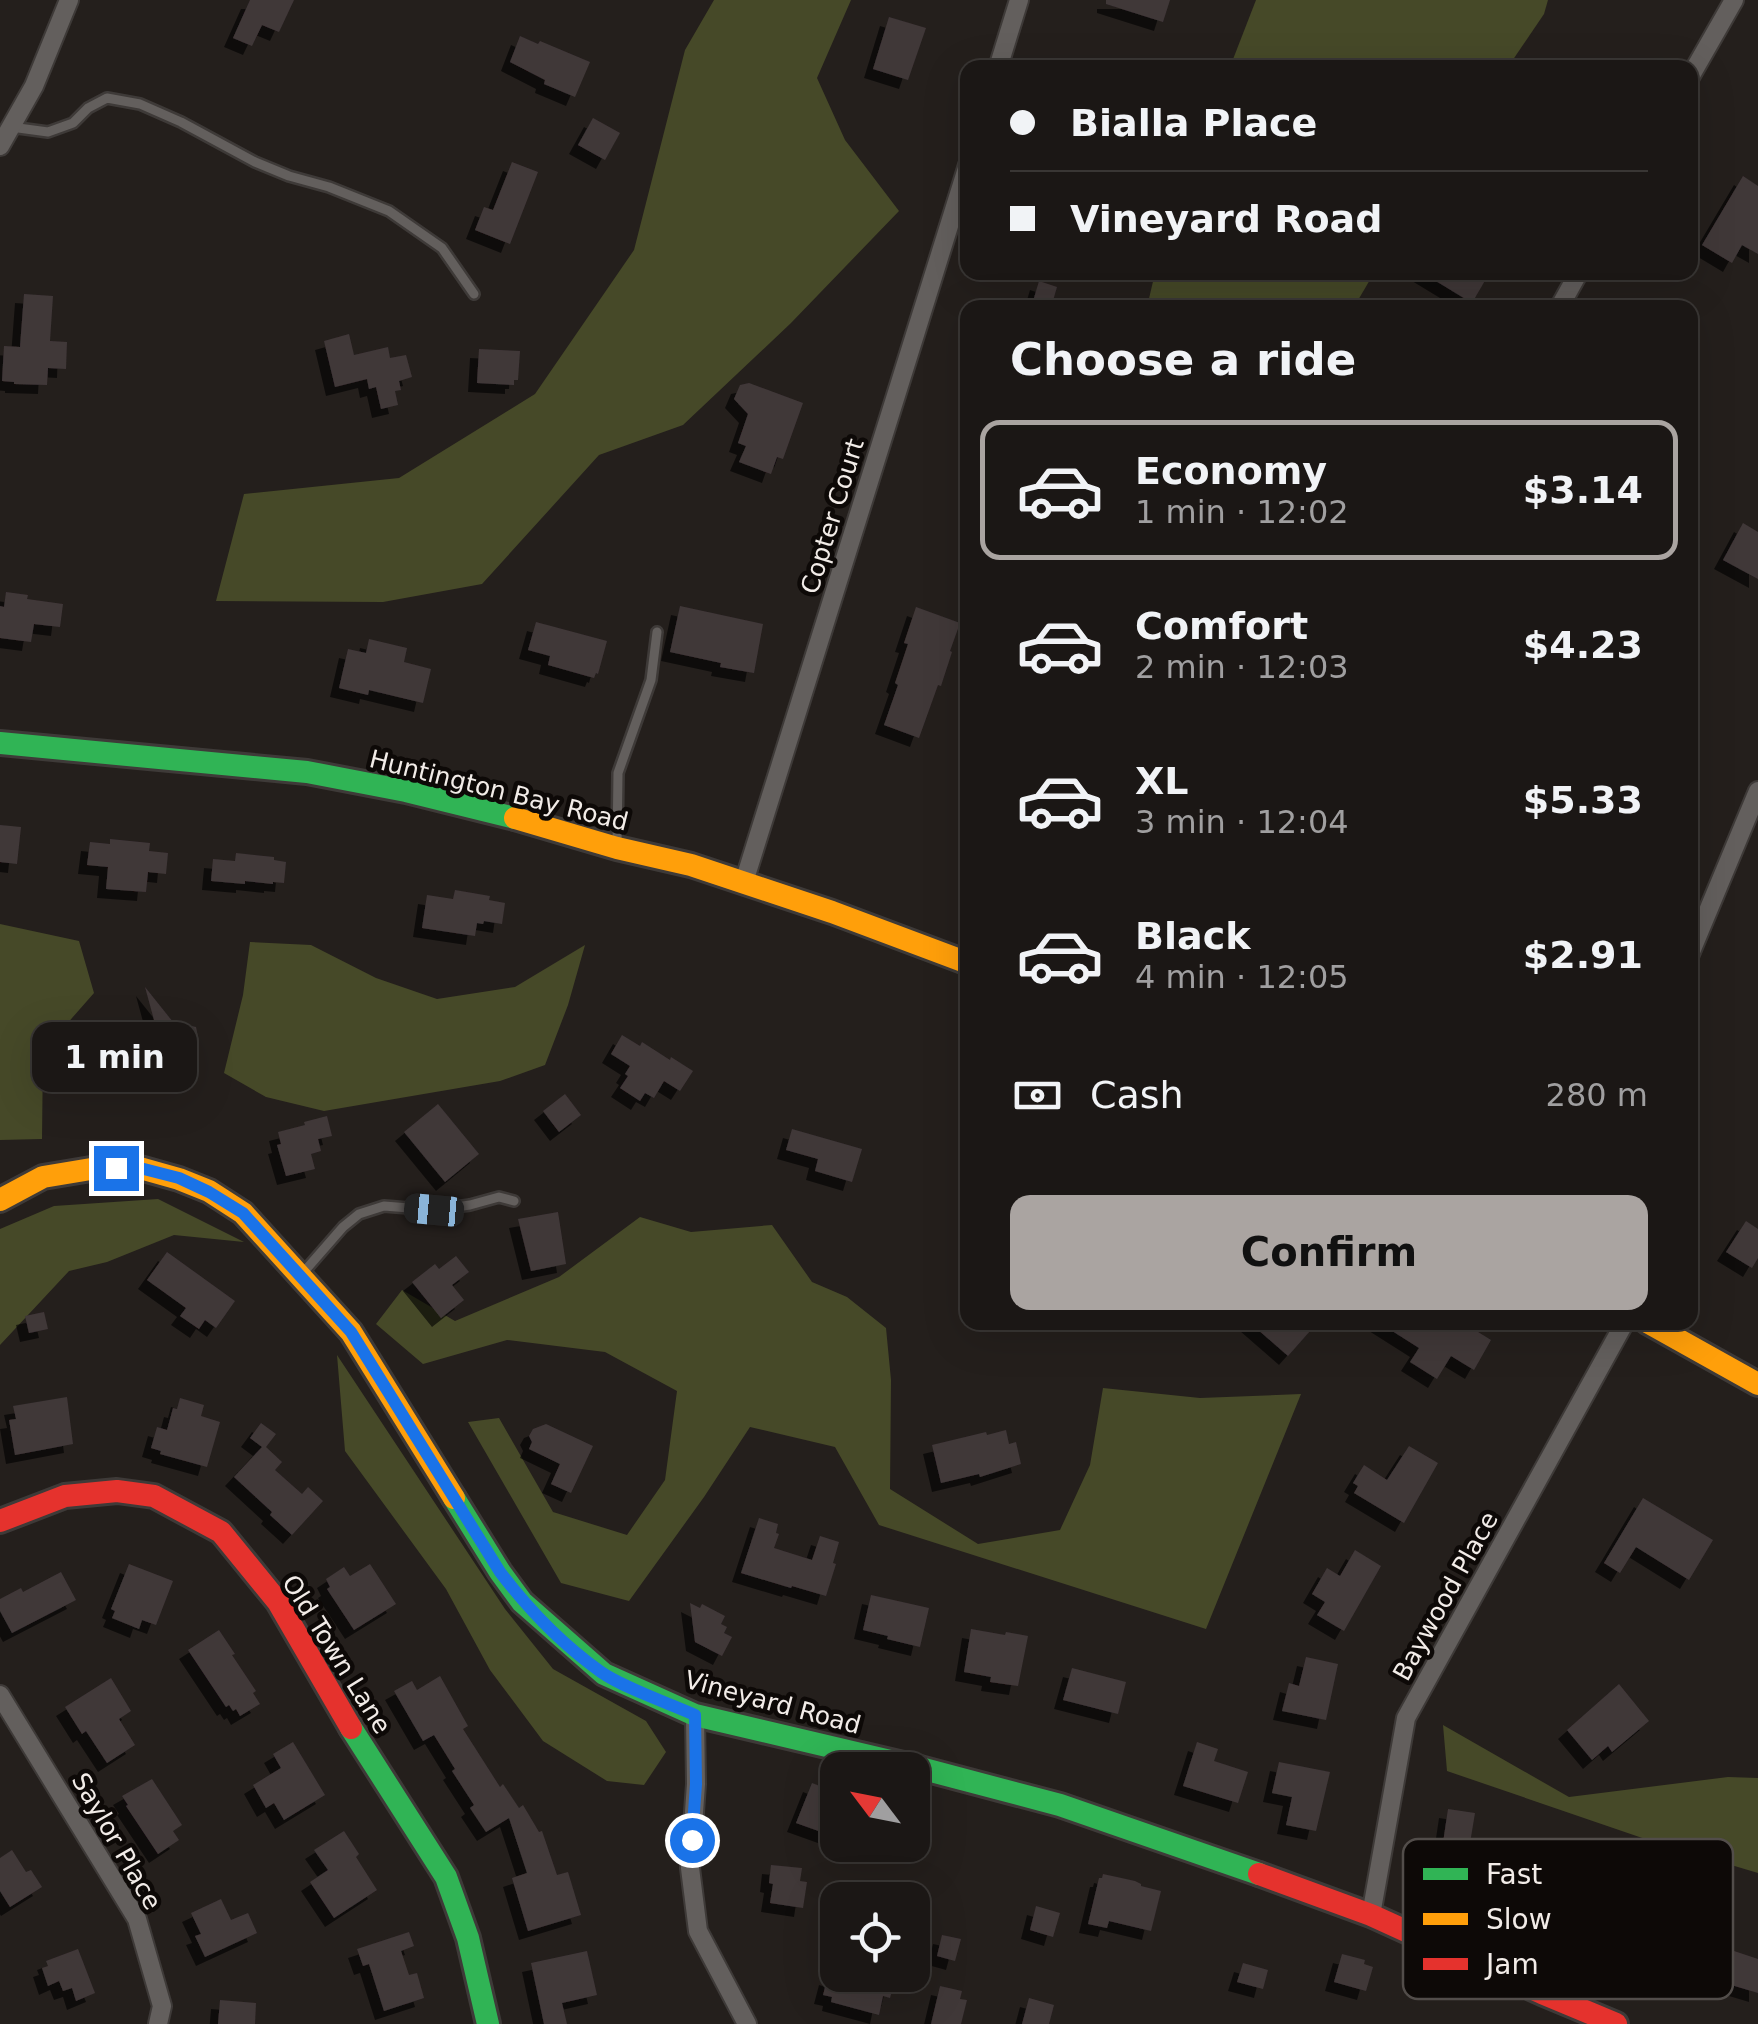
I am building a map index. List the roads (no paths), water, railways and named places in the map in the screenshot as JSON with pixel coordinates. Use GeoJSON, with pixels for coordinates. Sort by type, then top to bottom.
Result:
{"type":"FeatureCollection","features":[{"type":"Feature","properties":{"kind":"street"},"geometry":{"type":"LineString","coordinates":[[0,146],[34,86],[69,0]]}},
{"type":"Feature","properties":{"kind":"street"},"geometry":{"type":"LineString","coordinates":[[1000,60],[1019,0]]}},
{"type":"Feature","properties":{"kind":"street"},"geometry":{"type":"LineString","coordinates":[[1698,64],[1734,0]]}},
{"type":"Feature","properties":{"kind":"street","name":"Copter Court"},"geometry":{"type":"LineString","coordinates":[[744,882],[960,191]]}},
{"type":"Feature","properties":{"kind":"street","name":"Huntington Bay Road"},"geometry":{"type":"LineString","coordinates":[[0,743],[307,772],[406,792],[691,865],[832,912],[960,961]]}},
{"type":"Feature","properties":{"kind":"street"},"geometry":{"type":"LineString","coordinates":[[1698,935],[1758,791]]}},
{"type":"Feature","properties":{"kind":"street","name":"Vineyard Road"},"geometry":{"type":"LineString","coordinates":[[0,1200],[43,1177],[92,1169],[140,1168],[179,1178],[243,1213],[351,1332],[522,1602],[604,1674],[695,1715],[1060,1805],[1206,1854],[1403,1930]]}},
{"type":"Feature","properties":{"kind":"street","name":"Baywood Place"},"geometry":{"type":"LineString","coordinates":[[1371,1915],[1406,1718],[1621,1330]]}},
{"type":"Feature","properties":{"kind":"street"},"geometry":{"type":"LineString","coordinates":[[1662,1330],[1758,1384]]}},
{"type":"Feature","properties":{"kind":"street","name":"Old Town Lane"},"geometry":{"type":"LineString","coordinates":[[0,1521],[66,1496],[116,1491],[154,1496],[220,1532],[278,1602],[355,1735],[446,1877],[468,1938],[488,2024]]}},
{"type":"Feature","properties":{"kind":"street","name":"Saylor Place"},"geometry":{"type":"LineString","coordinates":[[0,1695],[137,1920],[162,2006],[158,2024]]}},
{"type":"Feature","properties":{"kind":"street"},"geometry":{"type":"LineString","coordinates":[[695,1715],[696,1784],[690,1868],[698,1931],[747,2024]]}},
{"type":"Feature","properties":{"kind":"street","name":"Vineyard Road"},"geometry":{"type":"LineString","coordinates":[[1558,1999],[1616,2024]]}},
{"type":"Feature","properties":{"kind":"lane"},"geometry":{"type":"LineString","coordinates":[[11,127],[48,132],[73,123],[106,98],[140,104],[256,162],[390,212],[442,248],[474,294]]}},
{"type":"Feature","properties":{"kind":"lane"},"geometry":{"type":"LineString","coordinates":[[617,848],[618,773],[651,680],[657,632]]}},
{"type":"Feature","properties":{"kind":"lane"},"geometry":{"type":"LineString","coordinates":[[301,1276],[343,1227],[360,1214],[384,1206],[434,1210],[499,1197],[514,1201]]}}]}
